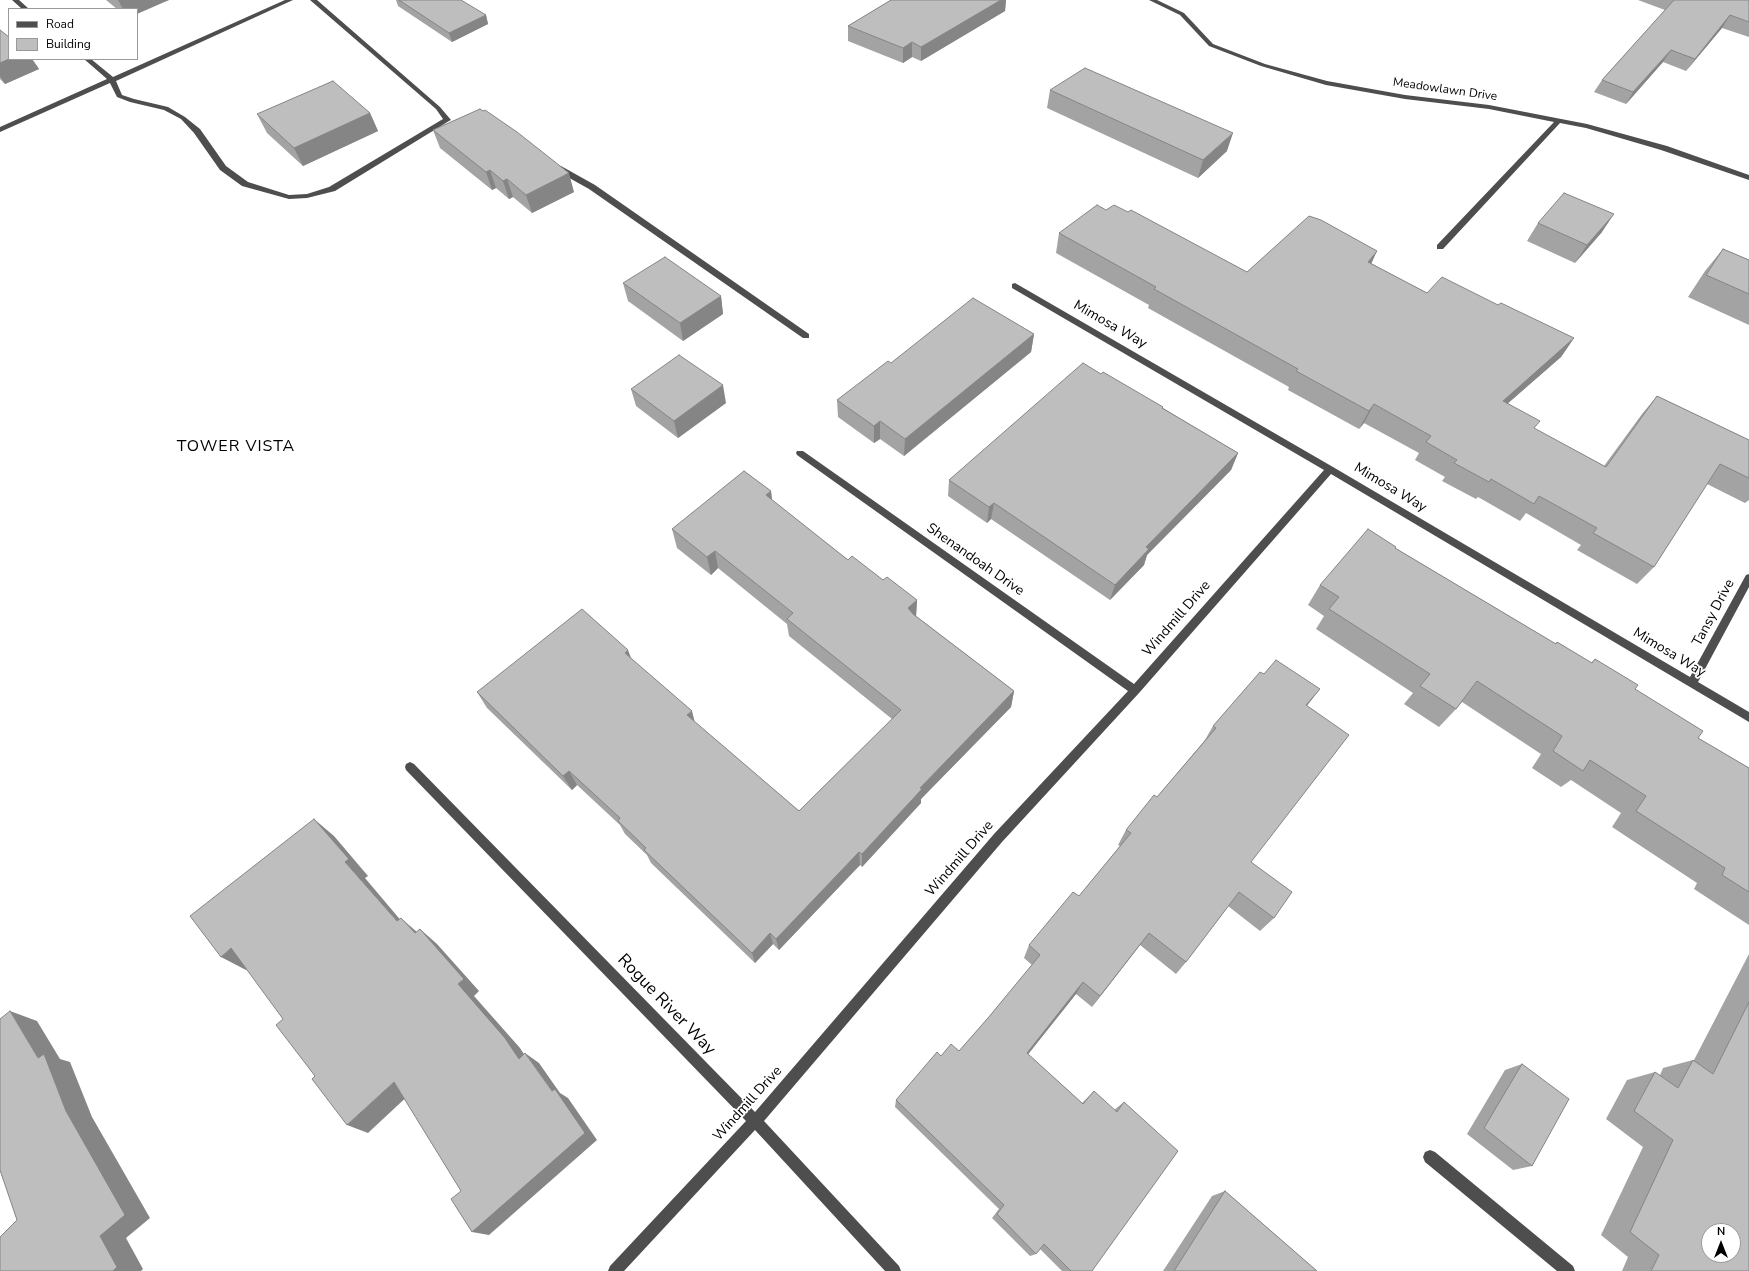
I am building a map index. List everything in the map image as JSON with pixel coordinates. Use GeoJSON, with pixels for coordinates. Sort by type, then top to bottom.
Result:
{"type":"FeatureCollection","features":[{"type":"Feature","properties":{"kind":"street"},"geometry":{"type":"LineString","coordinates":[[15,0],[25,8]]}},
{"type":"Feature","properties":{"kind":"street"},"geometry":{"type":"LineString","coordinates":[[0,130],[290,0]]}},
{"type":"Feature","properties":{"kind":"street"},"geometry":{"type":"LineString","coordinates":[[88,60],[112,80],[119,96],[132,101],[166,108],[183,118],[197,131],[223,168],[245,184],[289,197],[307,196],[332,188],[451,120],[313,0]]}},
{"type":"Feature","properties":{"kind":"street","name":"Meadowlawn Drive"},"geometry":{"type":"LineString","coordinates":[[1152,0],[1182,14],[1211,45],[1270,67],[1326,83],[1405,97],[1489,107],[1587,126],[1664,148],[1749,178]]}},
{"type":"Feature","properties":{"kind":"street"},"geometry":{"type":"LineString","coordinates":[[1440,247],[1559,120]]}},
{"type":"Feature","properties":{"kind":"street"},"geometry":{"type":"LineString","coordinates":[[554,165],[592,187],[806,336]]}},
{"type":"Feature","properties":{"kind":"street","name":"Mimosa Way"},"geometry":{"type":"LineString","coordinates":[[1015,286],[1330,469],[1749,717]]}},
{"type":"Feature","properties":{"kind":"street","name":"Shenandoah Drive"},"geometry":{"type":"LineString","coordinates":[[800,453],[1135,690]]}},
{"type":"Feature","properties":{"kind":"street","name":"Windmill Drive"},"geometry":{"type":"LineString","coordinates":[[615,1271],[755,1121],[998,838],[1135,690],[1330,469]]}},
{"type":"Feature","properties":{"kind":"street","name":"Tansy Drive"},"geometry":{"type":"LineString","coordinates":[[1692,683],[1749,578]]}},
{"type":"Feature","properties":{"kind":"street","name":"Rogue River Way"},"geometry":{"type":"LineString","coordinates":[[410,767],[755,1121],[894,1271]]}},
{"type":"Feature","properties":{"kind":"street"},"geometry":{"type":"LineString","coordinates":[[1430,1158],[1568,1271]]}},
{"type":"Feature","properties":{"kind":"building"},"geometry":{"type":"Polygon","coordinates":[[[399,0],[461,0],[486,15],[449,33],[399,0]]]}},
{"type":"Feature","properties":{"kind":"building"},"geometry":{"type":"Polygon","coordinates":[[[891,0],[1001,0],[921,47],[912,42],[903,48],[848,26],[891,0]]]}},
{"type":"Feature","properties":{"kind":"building"},"geometry":{"type":"Polygon","coordinates":[[[1674,0],[1749,0],[1749,22],[1730,15],[1695,59],[1671,50],[1633,92],[1602,80],[1674,0]]]}},
{"type":"Feature","properties":{"kind":"building"},"geometry":{"type":"Polygon","coordinates":[[[0,30],[8,36],[8,59],[0,63],[0,30]]]}},
{"type":"Feature","properties":{"kind":"building"},"geometry":{"type":"Polygon","coordinates":[[[1085,68],[1233,133],[1203,160],[1050,90],[1085,68]]]}},
{"type":"Feature","properties":{"kind":"building"},"geometry":{"type":"Polygon","coordinates":[[[333,81],[370,113],[294,148],[257,114],[333,81]]]}},
{"type":"Feature","properties":{"kind":"building"},"geometry":{"type":"Polygon","coordinates":[[[480,109],[483,111],[485,110],[517,132],[569,173],[526,195],[507,179],[503,181],[490,170],[486,172],[433,130],[480,109]]]}},
{"type":"Feature","properties":{"kind":"building"},"geometry":{"type":"Polygon","coordinates":[[[1564,193],[1614,214],[1587,245],[1538,223],[1564,193]]]}},
{"type":"Feature","properties":{"kind":"building"},"geometry":{"type":"Polygon","coordinates":[[[1097,205],[1106,210],[1114,205],[1128,212],[1131,210],[1247,272],[1309,216],[1321,220],[1377,251],[1368,262],[1427,293],[1442,277],[1498,305],[1501,303],[1574,338],[1503,401],[1540,421],[1534,428],[1606,467],[1657,396],[1749,440],[1749,478],[1720,464],[1654,567],[1593,533],[1597,528],[1539,496],[1534,504],[1491,479],[1489,482],[1454,463],[1457,460],[1426,442],[1431,436],[1374,404],[1369,411],[1296,371],[1298,369],[1154,289],[1156,287],[1059,233],[1097,205]]]}},
{"type":"Feature","properties":{"kind":"building"},"geometry":{"type":"Polygon","coordinates":[[[1723,249],[1749,260],[1749,294],[1706,275],[1723,249]]]}},
{"type":"Feature","properties":{"kind":"building"},"geometry":{"type":"Polygon","coordinates":[[[665,257],[721,296],[680,323],[623,283],[665,257]]]}},
{"type":"Feature","properties":{"kind":"building"},"geometry":{"type":"Polygon","coordinates":[[[973,298],[1034,334],[905,439],[880,421],[874,426],[837,400],[888,361],[891,363],[973,298]]]}},
{"type":"Feature","properties":{"kind":"building"},"geometry":{"type":"Polygon","coordinates":[[[679,355],[723,385],[674,421],[631,389],[679,355]]]}},
{"type":"Feature","properties":{"kind":"building"},"geometry":{"type":"Polygon","coordinates":[[[1083,363],[1101,374],[1103,372],[1238,453],[1146,547],[1149,549],[1115,585],[994,503],[989,507],[949,480],[1083,363]]]}},
{"type":"Feature","properties":{"kind":"building"},"geometry":{"type":"Polygon","coordinates":[[[744,471],[771,491],[766,495],[848,560],[852,556],[883,580],[887,577],[917,600],[908,608],[913,614],[1014,691],[920,788],[922,789],[862,854],[859,852],[776,939],[770,933],[752,953],[644,850],[646,848],[618,821],[620,818],[569,771],[563,776],[477,692],[582,609],[628,650],[625,653],[692,711],[687,715],[799,811],[901,710],[787,619],[793,613],[715,551],[707,557],[672,529],[744,471]]]}},
{"type":"Feature","properties":{"kind":"building"},"geometry":{"type":"Polygon","coordinates":[[[1368,529],[1396,547],[1395,548],[1556,644],[1557,642],[1592,663],[1595,659],[1638,685],[1635,689],[1703,731],[1698,738],[1749,768],[1749,892],[1722,875],[1725,868],[1636,811],[1646,796],[1590,760],[1583,771],[1553,751],[1562,736],[1477,681],[1456,709],[1420,686],[1430,674],[1329,609],[1339,597],[1320,585],[1368,529]]]}},
{"type":"Feature","properties":{"kind":"building"},"geometry":{"type":"Polygon","coordinates":[[[1276,660],[1320,689],[1306,705],[1349,735],[1251,862],[1292,892],[1274,918],[1239,892],[1186,962],[1149,933],[1100,996],[1083,982],[1027,1053],[1083,1104],[1094,1091],[1117,1112],[1124,1102],[1178,1151],[1092,1271],[1071,1271],[1044,1244],[1036,1254],[997,1214],[1004,1205],[896,1100],[937,1052],[941,1056],[951,1044],[959,1051],[988,1018],[1040,955],[1029,945],[1073,892],[1079,896],[1131,833],[1126,830],[1154,795],[1157,797],[1216,728],[1213,726],[1260,672],[1264,674],[1276,660]]]}},
{"type":"Feature","properties":{"kind":"building"},"geometry":{"type":"Polygon","coordinates":[[[314,819],[349,859],[345,862],[397,921],[401,918],[415,933],[420,929],[464,979],[458,984],[505,1038],[519,1059],[525,1053],[552,1091],[555,1089],[585,1133],[472,1232],[451,1199],[461,1191],[394,1082],[347,1125],[312,1079],[315,1076],[276,1025],[283,1019],[231,948],[221,957],[190,916],[314,819]]]}},
{"type":"Feature","properties":{"kind":"building"},"geometry":{"type":"Polygon","coordinates":[[[1749,1002],[1749,1271],[1651,1271],[1659,1255],[1630,1232],[1673,1140],[1634,1111],[1655,1072],[1678,1088],[1693,1060],[1713,1074],[1749,1002]]]}},
{"type":"Feature","properties":{"kind":"building"},"geometry":{"type":"Polygon","coordinates":[[[10,1011],[38,1058],[44,1054],[66,1111],[125,1215],[100,1236],[117,1267],[113,1271],[0,1271],[0,1237],[17,1220],[0,1170],[0,1019],[10,1011]]]}},
{"type":"Feature","properties":{"kind":"building"},"geometry":{"type":"Polygon","coordinates":[[[1522,1064],[1569,1099],[1532,1166],[1484,1128],[1522,1064]]]}},
{"type":"Feature","properties":{"kind":"building"},"geometry":{"type":"Polygon","coordinates":[[[1225,1191],[1317,1271],[1174,1271],[1225,1191]]]}},
{"type":"Feature","properties":{"kind":"district","name":"TOWER VISTA"},"geometry":{"type":"Point","coordinates":[236,447]}}]}
